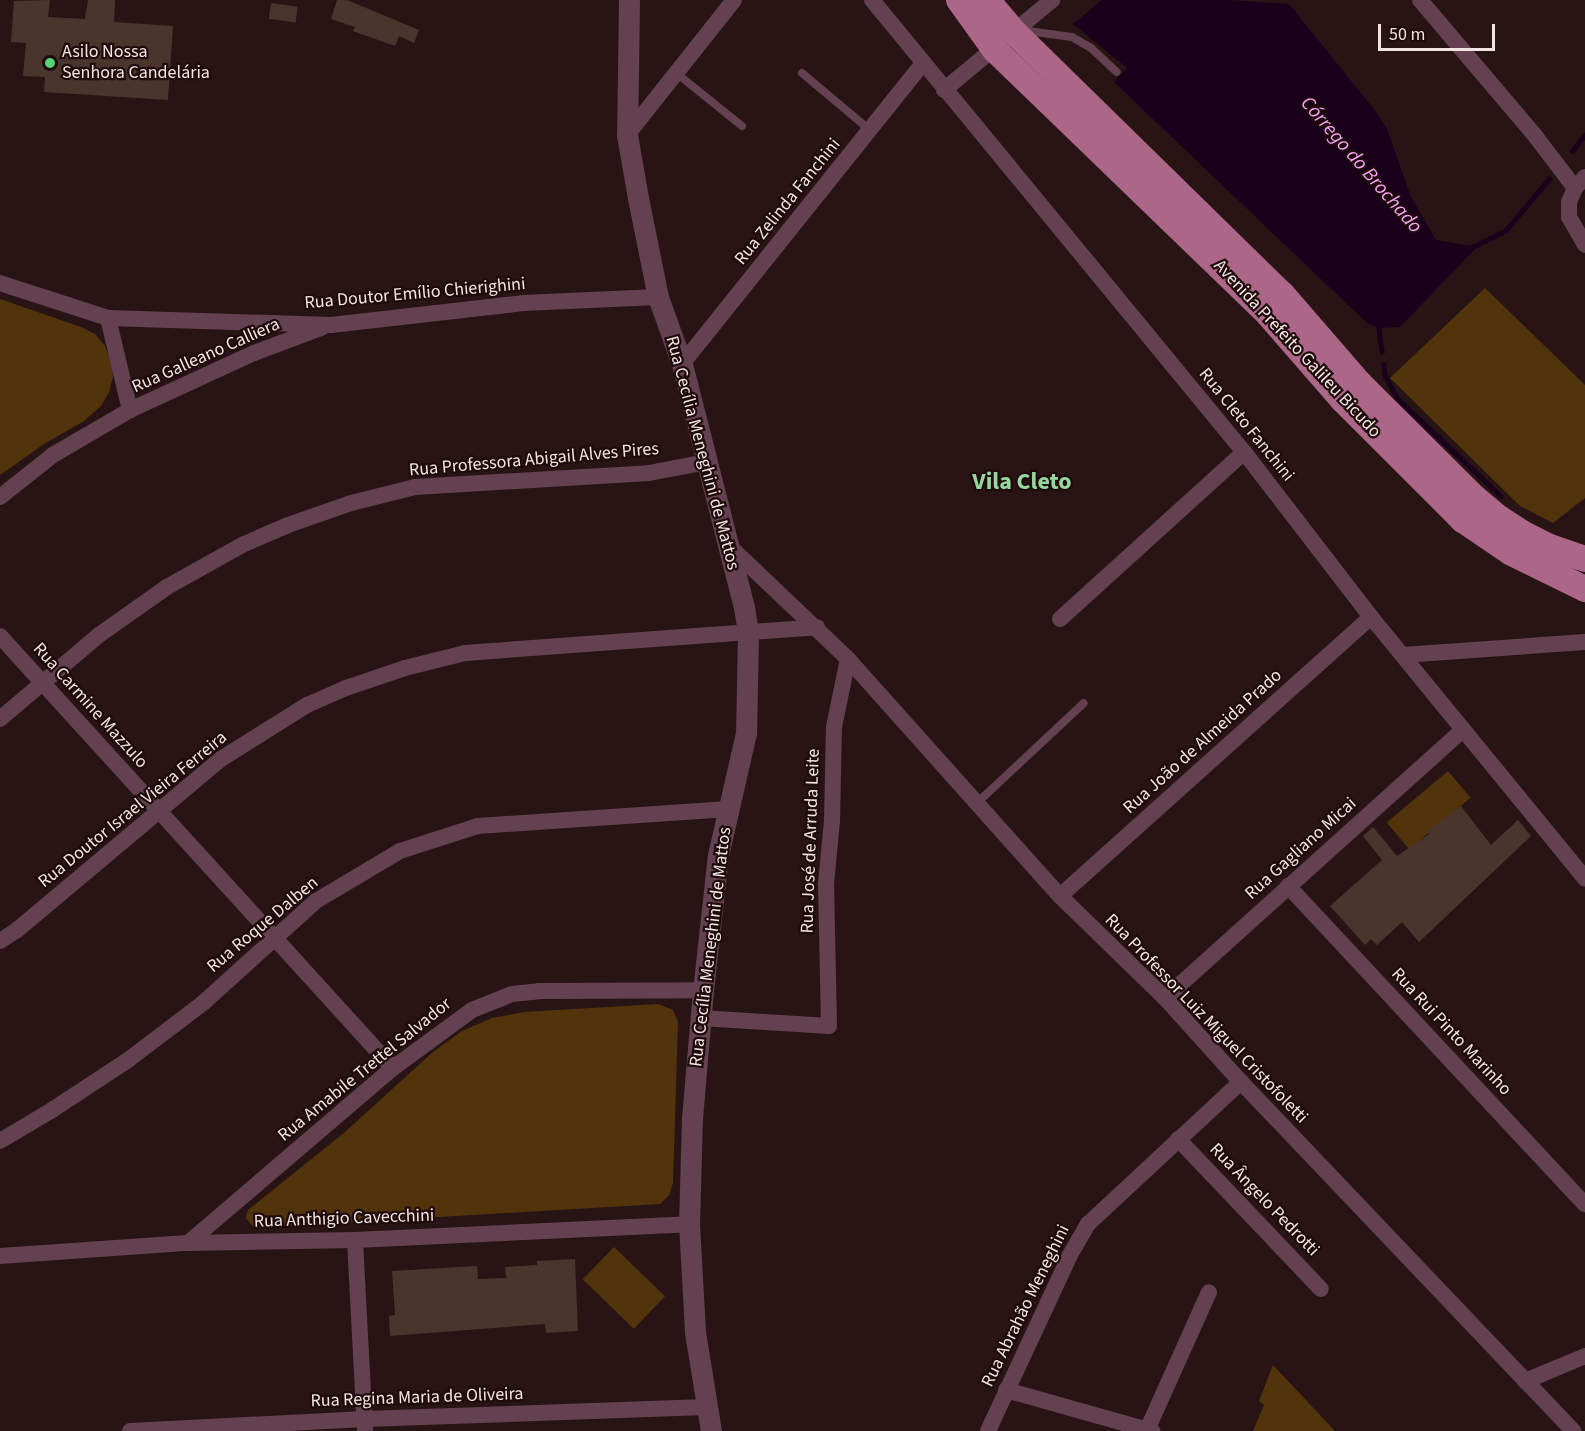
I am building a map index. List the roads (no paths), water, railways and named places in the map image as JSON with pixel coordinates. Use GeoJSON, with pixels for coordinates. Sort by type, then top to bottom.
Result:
{"type":"FeatureCollection","features":[{"type":"Feature","properties":{"kind":"main road","name":"Avenida Prefeito Galileu Bicudo"},"geometry":{"type":"LineString","coordinates":[[959,0],[995,50],[1269,315],[1343,400],[1463,520],[1510,552],[1585,589]]}},
{"type":"Feature","properties":{"kind":"main road","name":"Avenida Prefeito Galileu Bicudo"},"geometry":{"type":"LineString","coordinates":[[987,0],[1282,294],[1360,384],[1476,499],[1499,518],[1524,534],[1550,547],[1585,559]]}},
{"type":"Feature","properties":{"kind":"street","name":"Rua Cecília Meneghini de Mattos"},"geometry":{"type":"LineString","coordinates":[[629,0],[627,135],[658,297],[682,364],[725,542],[744,607],[748,633],[746,733],[718,855],[703,990],[693,1118],[689,1224],[695,1332],[711,1431]]}},
{"type":"Feature","properties":{"kind":"street"},"geometry":{"type":"LineString","coordinates":[[627,135],[734,0]]}},
{"type":"Feature","properties":{"kind":"street","name":"Rua Cleto Fanchini"},"geometry":{"type":"LineString","coordinates":[[872,0],[1244,452],[1371,617],[1585,878]]}},
{"type":"Feature","properties":{"kind":"street"},"geometry":{"type":"LineString","coordinates":[[944,90],[1053,0]]}},
{"type":"Feature","properties":{"kind":"street"},"geometry":{"type":"LineString","coordinates":[[1420,0],[1536,137],[1580,183],[1569,202],[1569,217],[1585,244]]}},
{"type":"Feature","properties":{"kind":"street","name":"Rua Zelinda Fanchini"},"geometry":{"type":"LineString","coordinates":[[682,364],[923,63]]}},
{"type":"Feature","properties":{"kind":"street","name":"Rua Doutor Emílio Chierighini"},"geometry":{"type":"LineString","coordinates":[[0,283],[108,318],[331,325],[523,303],[658,297]]}},
{"type":"Feature","properties":{"kind":"street"},"geometry":{"type":"LineString","coordinates":[[108,318],[130,410]]}},
{"type":"Feature","properties":{"kind":"street"},"geometry":{"type":"LineString","coordinates":[[252,323],[260,338],[254,353]]}},
{"type":"Feature","properties":{"kind":"street","name":"Rua Galleano Calliera"},"geometry":{"type":"LineString","coordinates":[[0,497],[53,455],[130,410],[254,353],[331,325]]}},
{"type":"Feature","properties":{"kind":"street"},"geometry":{"type":"LineString","coordinates":[[1060,619],[1244,452]]}},
{"type":"Feature","properties":{"kind":"street","name":"Rua Professora Abigail Alves Pires"},"geometry":{"type":"LineString","coordinates":[[0,720],[99,635],[198,567],[288,525],[351,503],[415,487],[649,473],[706,462]]}},
{"type":"Feature","properties":{"kind":"street","name":"Rua Professor Luiz Miguel Cristofoletti"},"geometry":{"type":"LineString","coordinates":[[725,542],[817,627],[848,659],[1060,896],[1165,998],[1241,1082],[1573,1431]]}},
{"type":"Feature","properties":{"kind":"street","name":"Rua João de Almeida Prado"},"geometry":{"type":"LineString","coordinates":[[1060,896],[1371,617]]}},
{"type":"Feature","properties":{"kind":"street"},"geometry":{"type":"LineString","coordinates":[[748,633],[817,627]]}},
{"type":"Feature","properties":{"kind":"street","name":"Rua Doutor Israel Vieira Ferreira"},"geometry":{"type":"LineString","coordinates":[[0,941],[17,930],[221,759],[307,705],[346,688],[405,668],[465,653],[748,633]]}},
{"type":"Feature","properties":{"kind":"street","name":"Rua Carmine Mazzulo"},"geometry":{"type":"LineString","coordinates":[[0,636],[393,1068]]}},
{"type":"Feature","properties":{"kind":"street"},"geometry":{"type":"LineString","coordinates":[[1403,655],[1585,642]]}},
{"type":"Feature","properties":{"kind":"street","name":"Rua José de Arruda Leite"},"geometry":{"type":"LineString","coordinates":[[701,1018],[829,1026],[826,884],[832,821],[834,727],[848,659]]}},
{"type":"Feature","properties":{"kind":"street","name":"Rua Gagliano Micai"},"geometry":{"type":"LineString","coordinates":[[1165,998],[1463,730]]}},
{"type":"Feature","properties":{"kind":"street","name":"Rua Roque Dalben"},"geometry":{"type":"LineString","coordinates":[[0,1141],[128,1060],[203,1003],[273,937],[316,901],[400,851],[478,826],[728,809]]}},
{"type":"Feature","properties":{"kind":"street","name":"Rua Rui Pinto Marinho"},"geometry":{"type":"LineString","coordinates":[[1288,886],[1585,1204]]}},
{"type":"Feature","properties":{"kind":"street","name":"Rua Amabile Trettel Salvador"},"geometry":{"type":"LineString","coordinates":[[188,1243],[393,1068],[472,1010],[512,994],[539,991],[703,990]]}},
{"type":"Feature","properties":{"kind":"street","name":"Rua Abrahão Meneghini"},"geometry":{"type":"LineString","coordinates":[[988,1431],[1070,1255],[1088,1224],[1241,1082]]}},
{"type":"Feature","properties":{"kind":"street","name":"Rua Ângelo Pedrotti"},"geometry":{"type":"LineString","coordinates":[[1178,1139],[1321,1289]]}},
{"type":"Feature","properties":{"kind":"street","name":"Rua Anthigio Cavecchini"},"geometry":{"type":"LineString","coordinates":[[0,1256],[188,1243],[355,1240],[689,1224]]}},
{"type":"Feature","properties":{"kind":"street"},"geometry":{"type":"LineString","coordinates":[[355,1240],[365,1425]]}},
{"type":"Feature","properties":{"kind":"street"},"geometry":{"type":"LineString","coordinates":[[1006,1390],[1149,1430],[1209,1292]]}},
{"type":"Feature","properties":{"kind":"street"},"geometry":{"type":"LineString","coordinates":[[1525,1381],[1585,1356]]}},
{"type":"Feature","properties":{"kind":"street","name":"Rua Regina Maria de Oliveira"},"geometry":{"type":"LineString","coordinates":[[130,1431],[365,1425],[706,1407]]}},
{"type":"Feature","properties":{"kind":"lane"},"geometry":{"type":"LineString","coordinates":[[1016,31],[1072,38],[1091,48],[1117,72]]}},
{"type":"Feature","properties":{"kind":"lane"},"geometry":{"type":"LineString","coordinates":[[675,72],[742,126]]}},
{"type":"Feature","properties":{"kind":"lane"},"geometry":{"type":"LineString","coordinates":[[802,73],[870,130]]}},
{"type":"Feature","properties":{"kind":"lane"},"geometry":{"type":"LineString","coordinates":[[977,803],[1084,703]]}},
{"type":"Feature","properties":{"kind":"water"},"geometry":{"type":"Polygon","coordinates":[[[1102,0],[1229,0],[1289,4],[1377,113],[1387,129],[1411,197],[1436,240],[1477,247],[1400,327],[1379,328],[1368,324],[1114,82],[1127,68],[1073,24],[1102,0]]]}},
{"type":"Feature","properties":{"kind":"waterway","name":"Córrego do Brochado"},"geometry":{"type":"LineString","coordinates":[[1572,151],[1585,135]]}},
{"type":"Feature","properties":{"kind":"waterway","name":"Córrego do Brochado"},"geometry":{"type":"LineString","coordinates":[[1472,247],[1505,231],[1549,179]]}},
{"type":"Feature","properties":{"kind":"waterway"},"geometry":{"type":"LineString","coordinates":[[1378,322],[1382,352]]}},
{"type":"Feature","properties":{"kind":"waterway"},"geometry":{"type":"LineString","coordinates":[[1384,364],[1385,375],[1397,398],[1501,496]]}},
{"type":"Feature","properties":{"kind":"place","name":"Asilo Nossa Senhora Candelária"},"geometry":{"type":"Point","coordinates":[50,63]}},
{"type":"Feature","properties":{"kind":"district","name":"Vila Cleto"},"geometry":{"type":"Point","coordinates":[1022,482]}}]}
